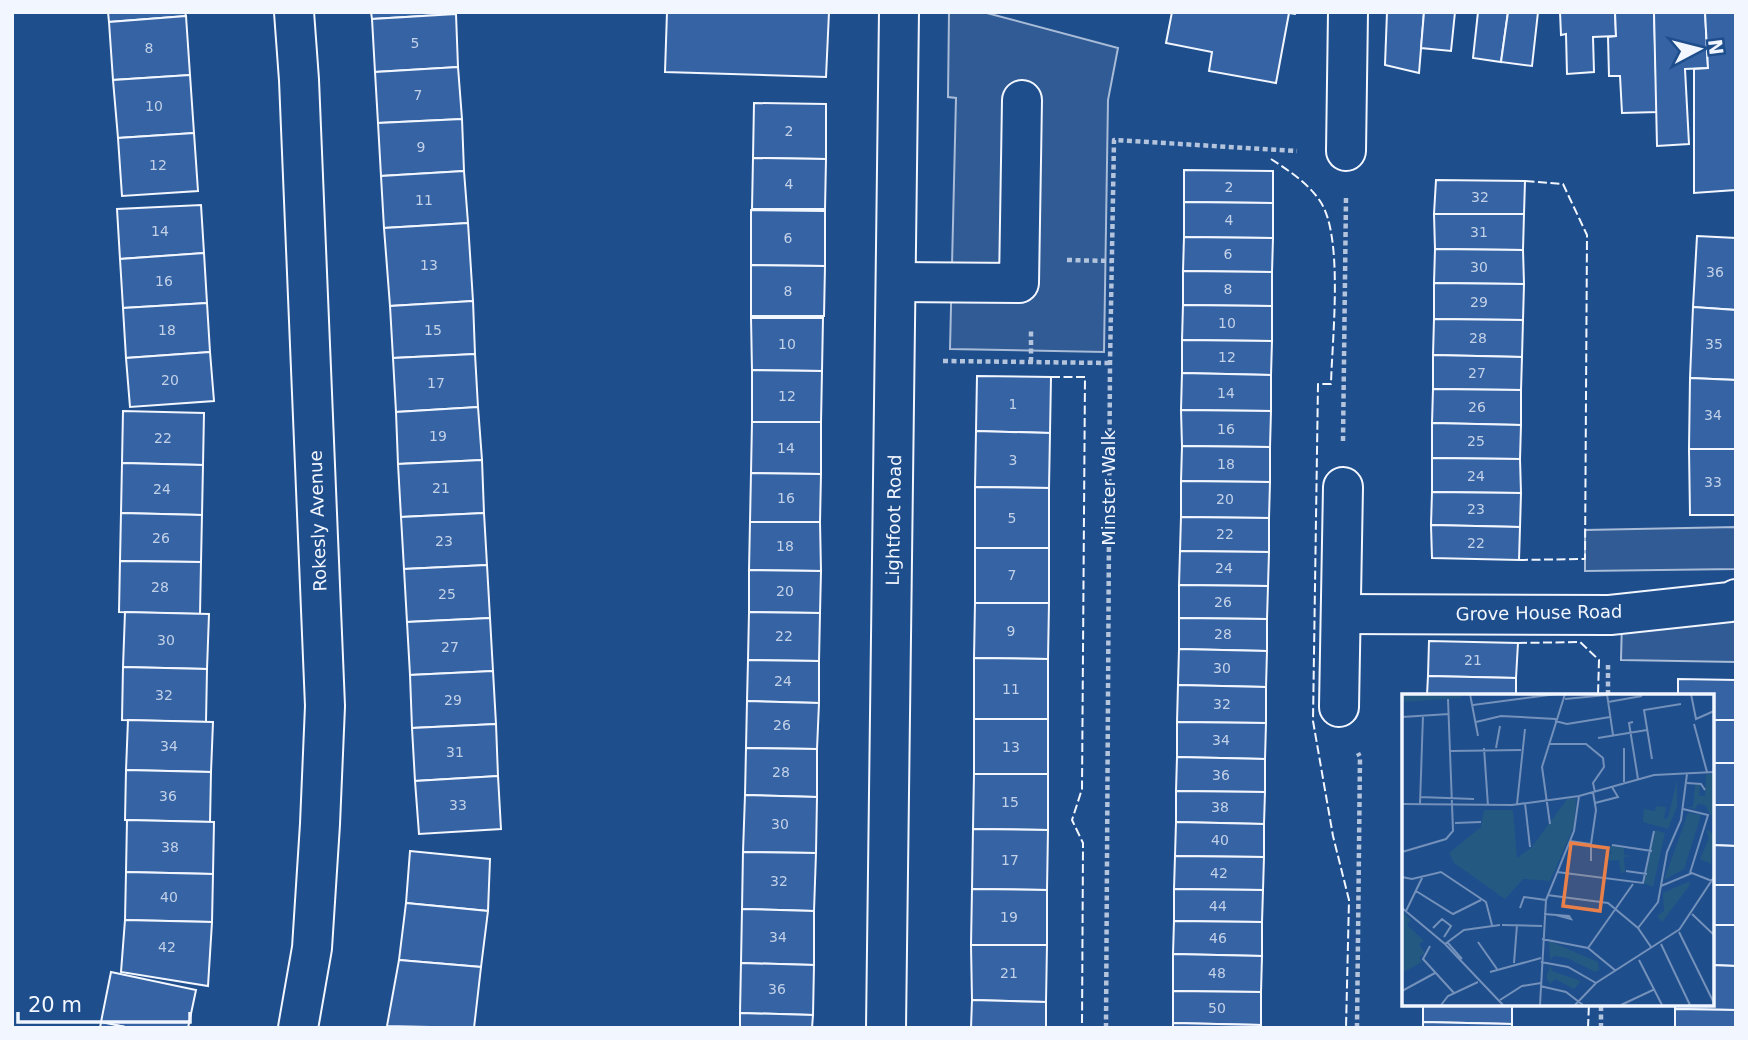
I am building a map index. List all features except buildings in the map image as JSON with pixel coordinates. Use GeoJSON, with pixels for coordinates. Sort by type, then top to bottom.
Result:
{"type":"FeatureCollection","features":[{"type":"Feature","properties":{"kind":"street","name":"Rokesly Avenue"},"geometry":{"type":"LineString","coordinates":[[294,12],[300,94],[325,706],[312,948],[298,1028]]}},
{"type":"Feature","properties":{"kind":"street","name":"Lightfoot Road"},"geometry":{"type":"LineString","coordinates":[[886,1028],[899,12]]}},
{"type":"Feature","properties":{"kind":"street"},"geometry":{"type":"LineString","coordinates":[[1346,151],[1349,12]]}},
{"type":"Feature","properties":{"kind":"street"},"geometry":{"type":"LineString","coordinates":[[897,282],[1019,283],[1022,100]]}},
{"type":"Feature","properties":{"kind":"street"},"geometry":{"type":"LineString","coordinates":[[1339,706],[1343,487]]}},
{"type":"Feature","properties":{"kind":"street","name":"Grove House Road"},"geometry":{"type":"LineString","coordinates":[[1341,614],[1610,614],[1730,602],[1736,599]]}},
{"type":"Feature","properties":{"kind":"path","name":"Minster Walk"},"geometry":{"type":"LineString","coordinates":[[1106,1028],[1114,140],[1305,151]]}},
{"type":"Feature","properties":{"kind":"path"},"geometry":{"type":"LineString","coordinates":[[1343,487],[1346,151]]}},
{"type":"Feature","properties":{"kind":"path"},"geometry":{"type":"LineString","coordinates":[[896,360],[1110,363]]}},
{"type":"Feature","properties":{"kind":"path"},"geometry":{"type":"LineString","coordinates":[[1339,706],[1360,757],[1357,1028]]}},
{"type":"Feature","properties":{"kind":"path"},"geometry":{"type":"LineString","coordinates":[[1601,1005],[1601,1028]]}},
{"type":"Feature","properties":{"kind":"shaded area"},"geometry":{"type":"Polygon","coordinates":[[[949,12],[983,12],[1118,48],[1108,100],[1104,352],[950,349],[956,98],[948,97],[949,12]]]}},
{"type":"Feature","properties":{"kind":"shaded area"},"geometry":{"type":"Polygon","coordinates":[[[1736,527],[1736,569],[1585,571],[1585,530],[1736,527]]]}},
{"type":"Feature","properties":{"kind":"shaded area"},"geometry":{"type":"Polygon","coordinates":[[[1622,621],[1736,622],[1736,662],[1621,660],[1622,621]]]}},
{"type":"Feature","properties":{"kind":"fence"},"geometry":{"type":"LineString","coordinates":[[1271,159],[1291,172],[1315,194],[1327,217],[1332,238],[1335,289],[1331,384],[1318,384],[1313,721],[1333,836],[1349,900],[1346,1028]]}},
{"type":"Feature","properties":{"kind":"fence"},"geometry":{"type":"LineString","coordinates":[[1519,560],[1585,559],[1587,235],[1563,184],[1525,181]]}},
{"type":"Feature","properties":{"kind":"fence"},"geometry":{"type":"LineString","coordinates":[[1051,377],[1085,377],[1082,789],[1072,820],[1083,843],[1082,1028]]}},
{"type":"Feature","properties":{"kind":"fence"},"geometry":{"type":"LineString","coordinates":[[1518,643],[1580,642],[1599,660],[1598,694]]}},
{"type":"Feature","properties":{"kind":"fence"},"geometry":{"type":"LineString","coordinates":[[1588,1028],[1589,1005]]}}]}
